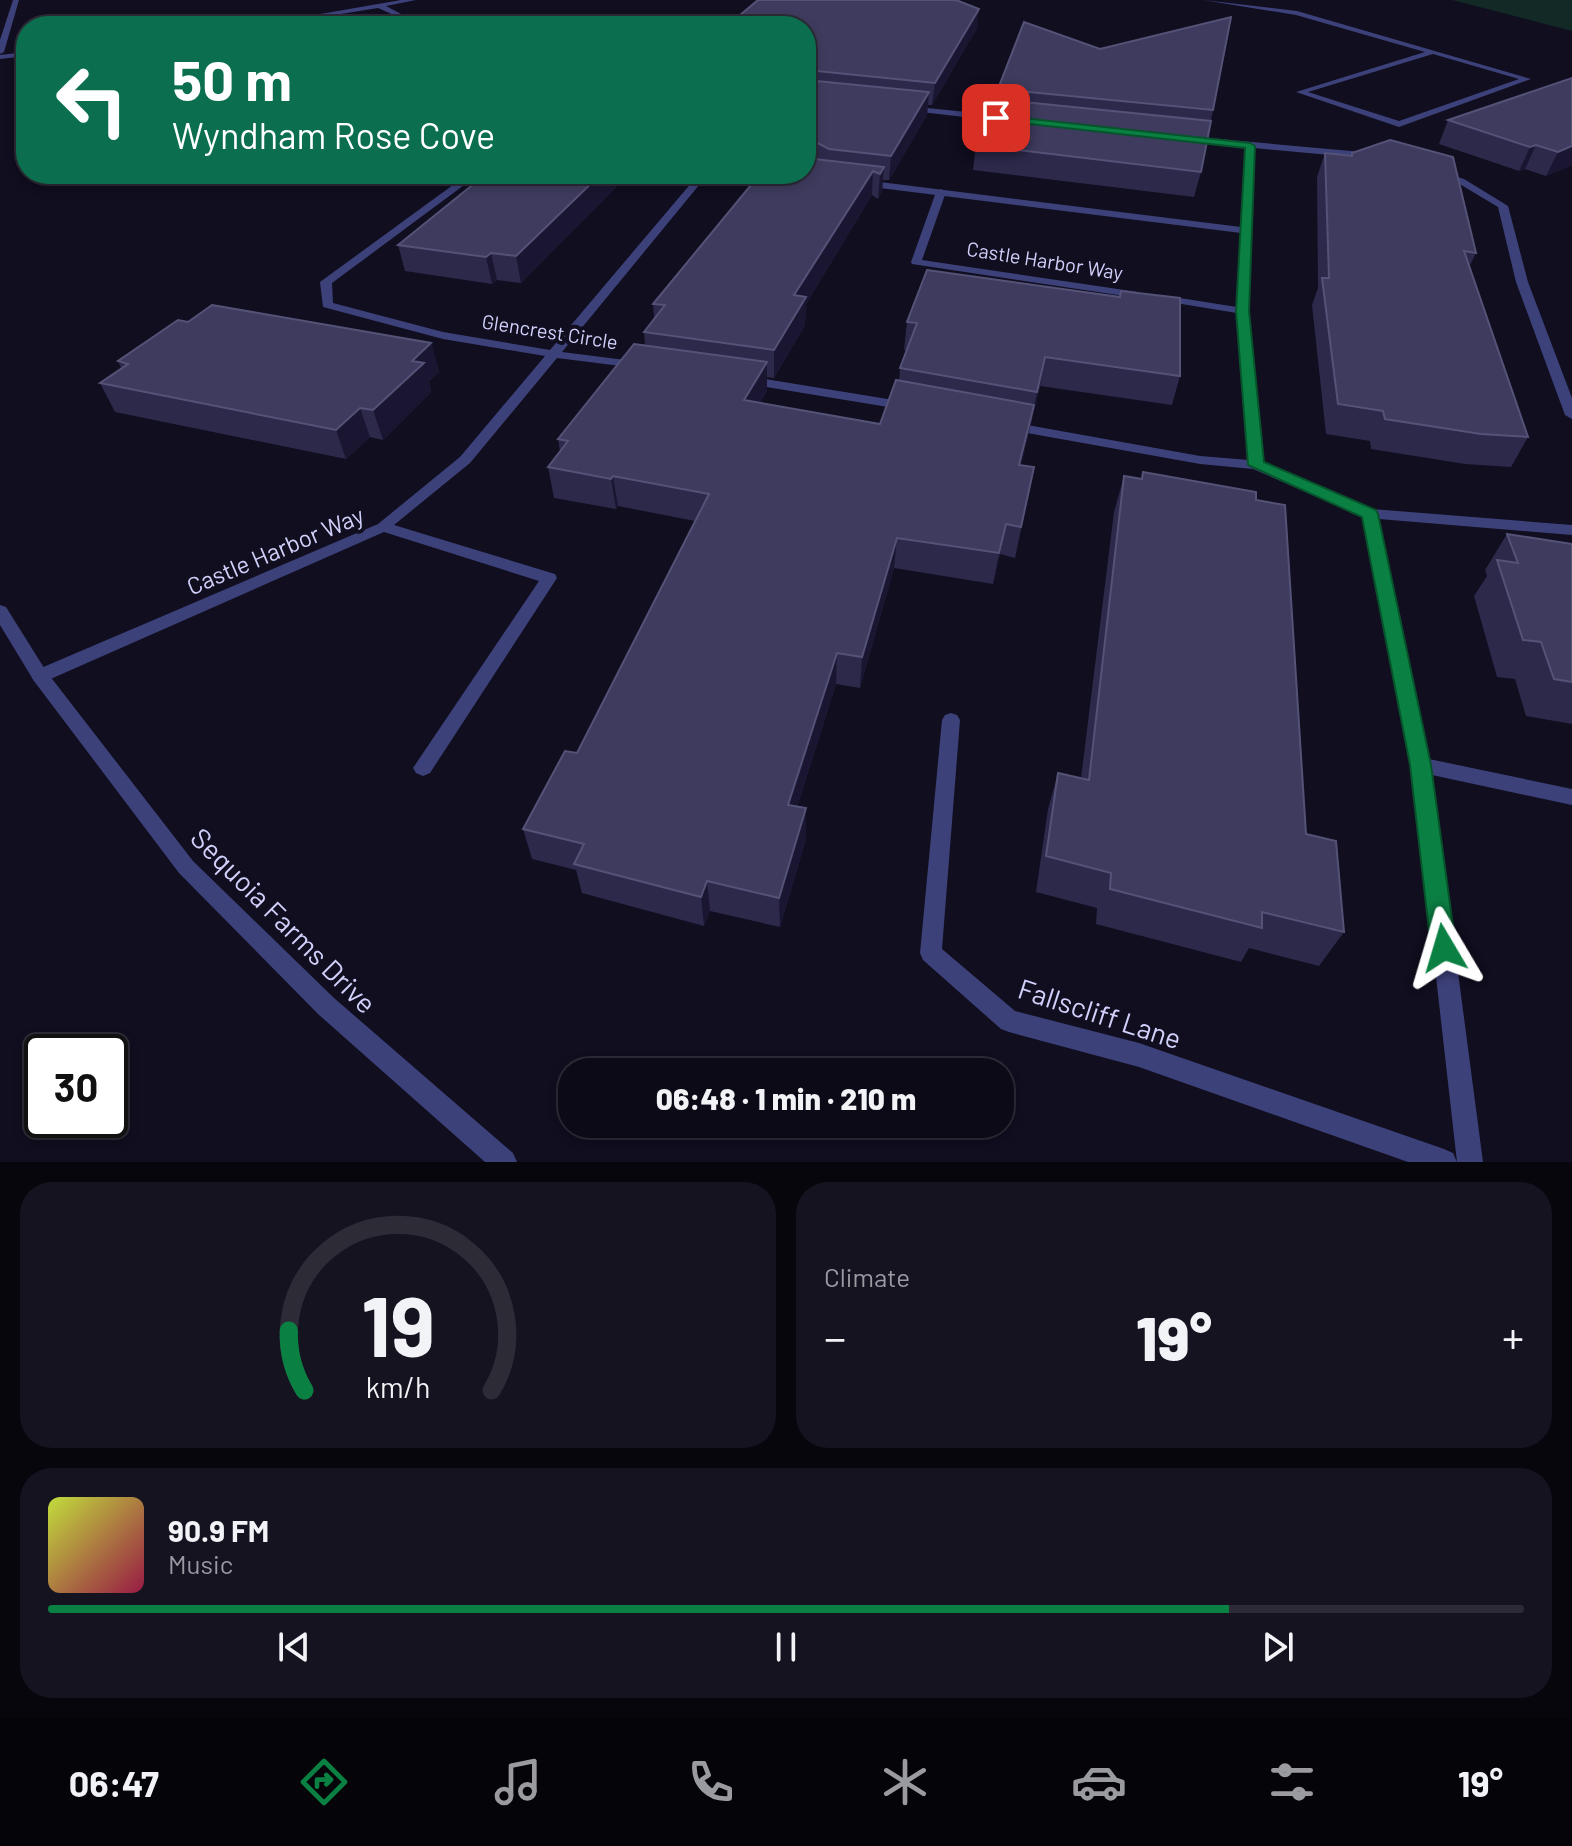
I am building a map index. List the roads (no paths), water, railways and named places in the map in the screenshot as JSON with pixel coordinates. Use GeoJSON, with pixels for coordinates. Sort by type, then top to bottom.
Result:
{"type":"FeatureCollection","features":[{"type":"Feature","properties":{"kind":"street"},"geometry":{"type":"LineString","coordinates":[[0,55],[16,0]]}},
{"type":"Feature","properties":{"kind":"street"},"geometry":{"type":"LineString","coordinates":[[370,0],[400,16]]}},
{"type":"Feature","properties":{"kind":"street"},"geometry":{"type":"LineString","coordinates":[[321,16],[413,0]]}},
{"type":"Feature","properties":{"kind":"street"},"geometry":{"type":"LineString","coordinates":[[1206,0],[1297,13],[1433,52],[1527,79],[1399,124],[1300,92],[1433,52]]}},
{"type":"Feature","properties":{"kind":"street"},"geometry":{"type":"LineString","coordinates":[[901,108],[1012,120]]}},
{"type":"Feature","properties":{"kind":"street"},"geometry":{"type":"LineString","coordinates":[[1171,137],[1313,149],[1392,161]]}},
{"type":"Feature","properties":{"kind":"street"},"geometry":{"type":"LineString","coordinates":[[1250,146],[1243,311],[1256,465]]}},
{"type":"Feature","properties":{"kind":"street"},"geometry":{"type":"LineString","coordinates":[[1420,169],[1461,181],[1503,206],[1522,282],[1572,415]]}},
{"type":"Feature","properties":{"kind":"street"},"geometry":{"type":"LineString","coordinates":[[851,181],[1247,231]]}},
{"type":"Feature","properties":{"kind":"street","name":"Glencrest Circle"},"geometry":{"type":"LineString","coordinates":[[460,184],[326,282],[327,305],[382,323],[552,354],[660,369]]}},
{"type":"Feature","properties":{"kind":"street","name":"Castle Harbor Way"},"geometry":{"type":"LineString","coordinates":[[40,676],[383,527],[465,460],[695,184]]}},
{"type":"Feature","properties":{"kind":"street","name":"Castle Harbor Way"},"geometry":{"type":"LineString","coordinates":[[941,192],[916,262],[1243,311]]}},
{"type":"Feature","properties":{"kind":"street"},"geometry":{"type":"LineString","coordinates":[[738,379],[923,409]]}},
{"type":"Feature","properties":{"kind":"street"},"geometry":{"type":"LineString","coordinates":[[1000,424],[1200,460],[1256,465],[1370,514],[1572,530]]}},
{"type":"Feature","properties":{"kind":"street"},"geometry":{"type":"LineString","coordinates":[[1370,514],[1421,765],[1470,1162]]}},
{"type":"Feature","properties":{"kind":"street"},"geometry":{"type":"LineString","coordinates":[[383,527],[549,578],[423,768]]}},
{"type":"Feature","properties":{"kind":"street","name":"Sequoia Farms Drive"},"geometry":{"type":"LineString","coordinates":[[0,611],[40,676],[186,867],[326,1006],[504,1162]]}},
{"type":"Feature","properties":{"kind":"street","name":"Fallscliff Lane"},"geometry":{"type":"LineString","coordinates":[[951,720],[931,953],[1009,1021],[1139,1055],[1444,1162]]}},
{"type":"Feature","properties":{"kind":"street"},"geometry":{"type":"LineString","coordinates":[[1421,765],[1572,797]]}}]}
